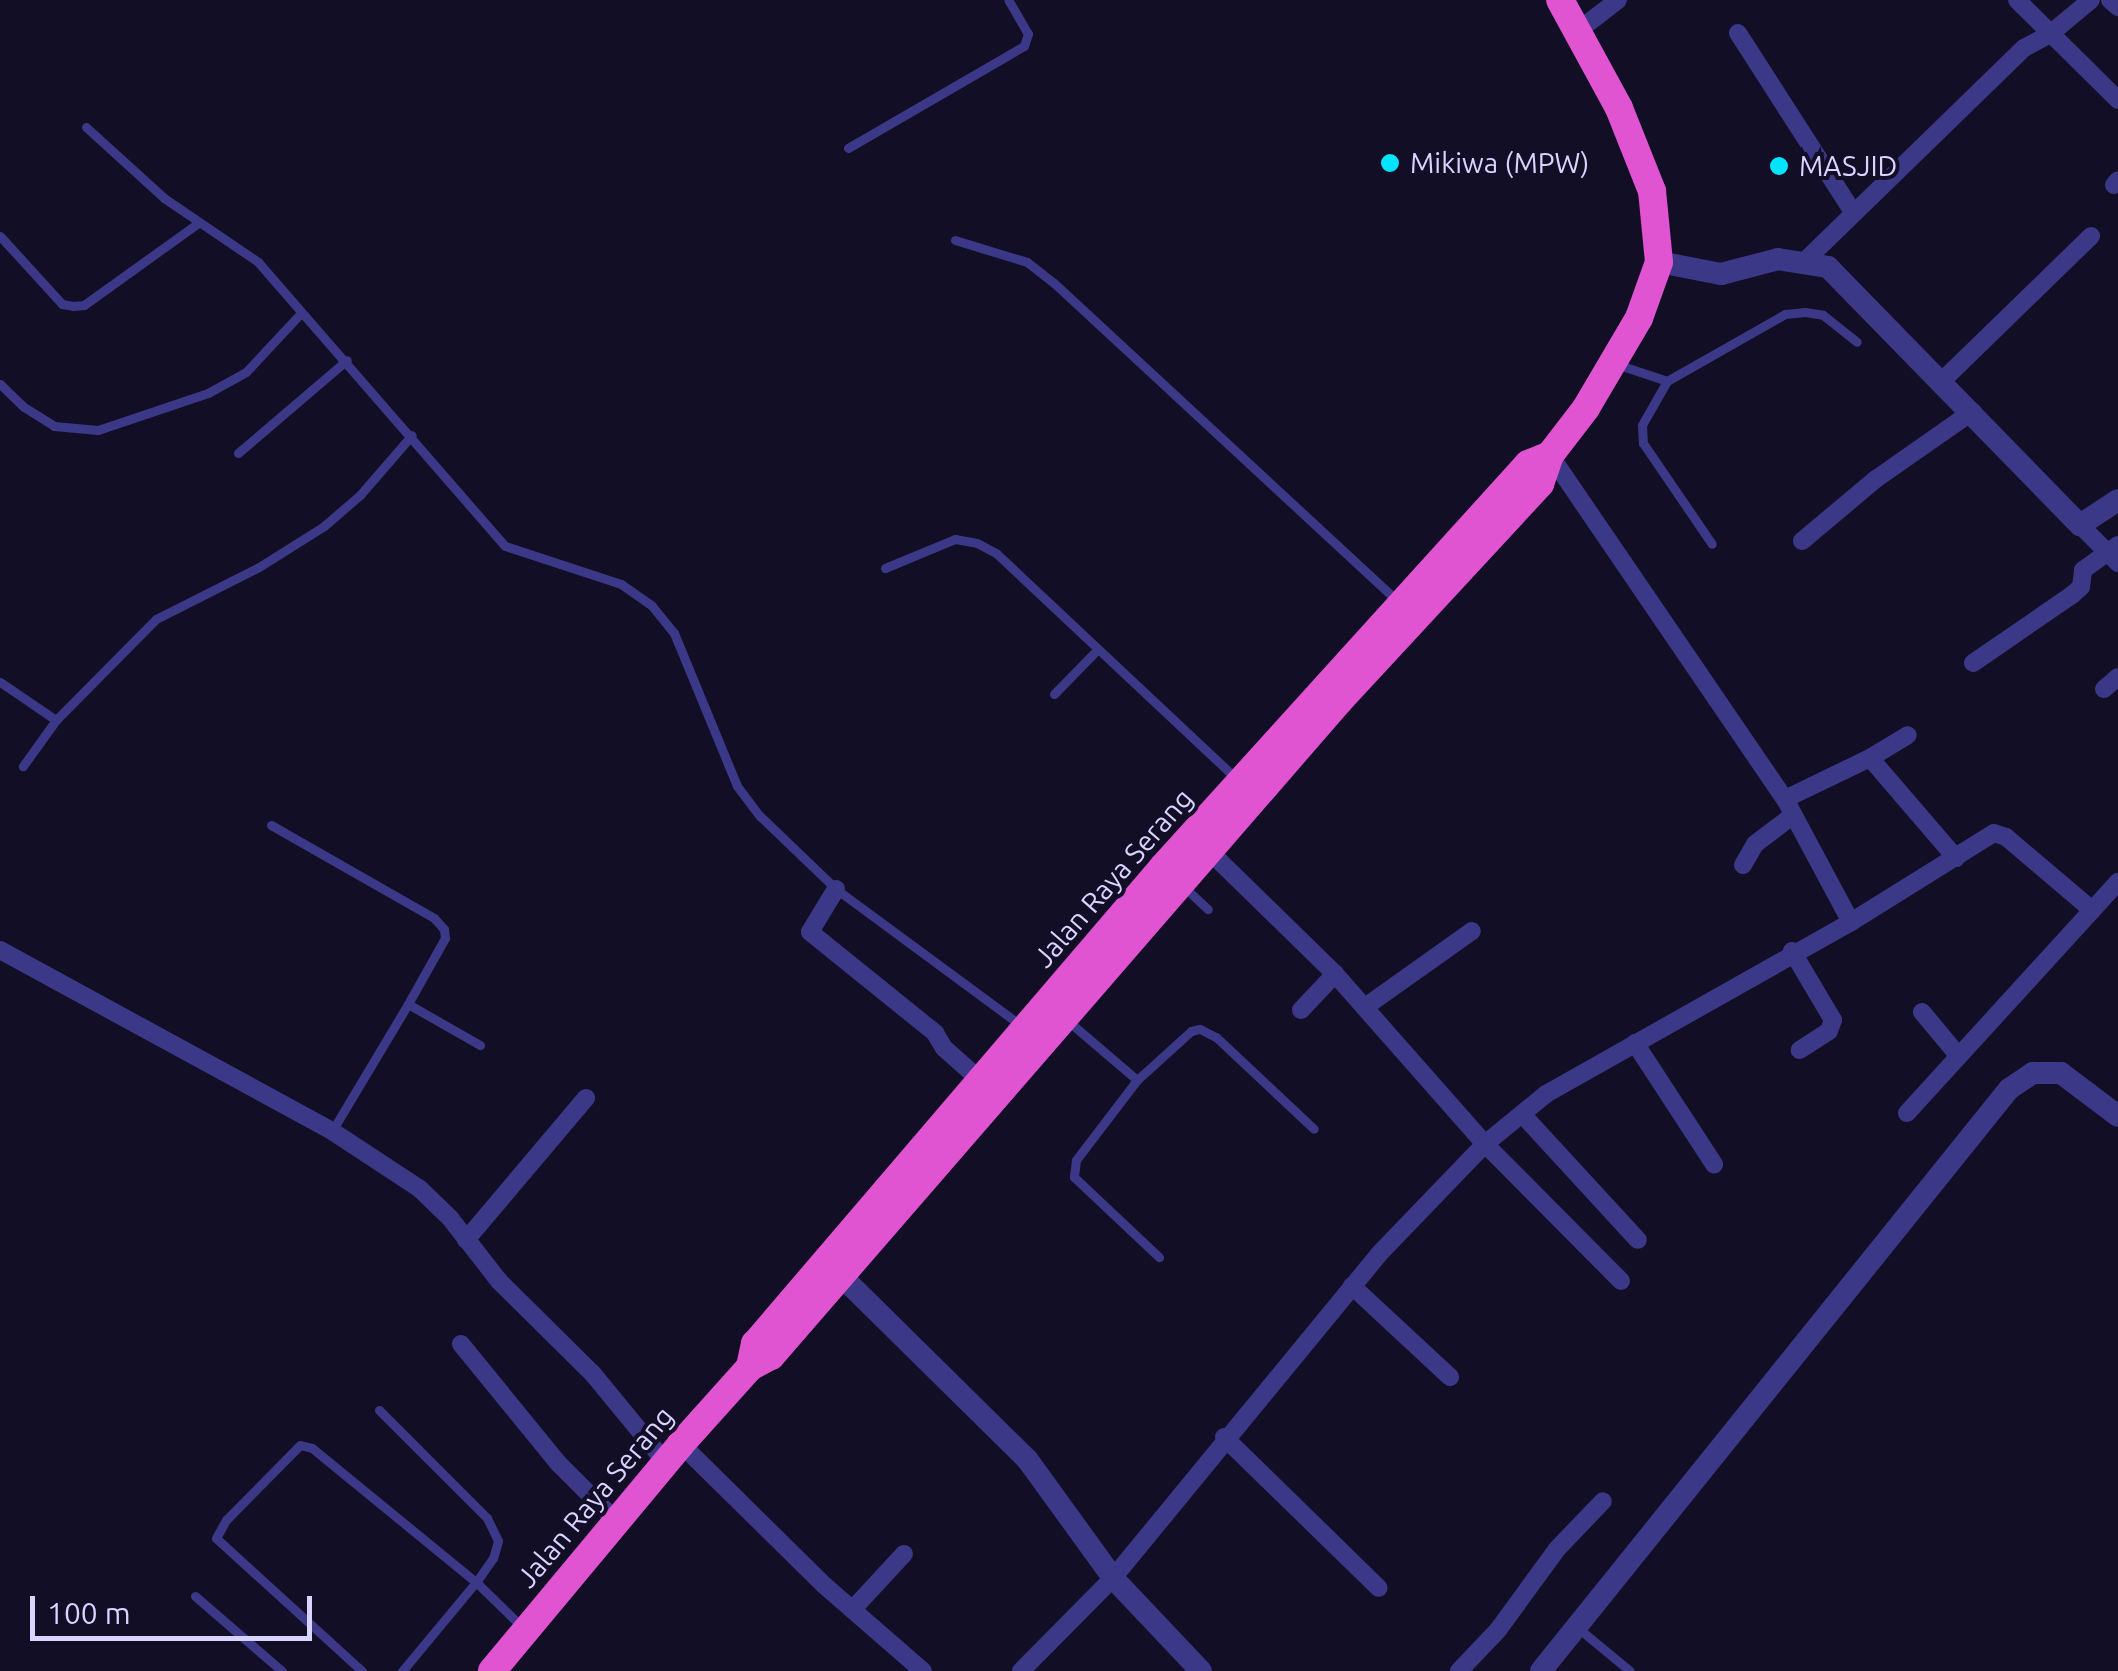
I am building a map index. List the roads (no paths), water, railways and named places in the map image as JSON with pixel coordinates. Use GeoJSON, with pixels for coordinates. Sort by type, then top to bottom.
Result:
{"type":"FeatureCollection","features":[{"type":"Feature","properties":{"kind":"highway","name":"Jalan Raya Serang"},"geometry":{"type":"LineString","coordinates":[[492,1671],[750,1367],[755,1344],[832,1268],[1172,876],[1339,701],[1528,464],[1550,455],[1614,363],[1645,306],[1659,262],[1652,191],[1619,108],[1560,0]]}},
{"type":"Feature","properties":{"kind":"highway","name":"Jalan Raya Serang"},"geometry":{"type":"LineString","coordinates":[[1202,844],[1239,781],[1409,612]]}},
{"type":"Feature","properties":{"kind":"highway","name":"Jalan Raya Serang"},"geometry":{"type":"LineString","coordinates":[[832,1268],[981,1081],[1027,1030],[1056,1012]]}},
{"type":"Feature","properties":{"kind":"street"},"geometry":{"type":"LineString","coordinates":[[1579,30],[1618,0]]}},
{"type":"Feature","properties":{"kind":"street"},"geometry":{"type":"LineString","coordinates":[[2017,0],[2118,100]]}},
{"type":"Feature","properties":{"kind":"street"},"geometry":{"type":"LineString","coordinates":[[1806,260],[2024,48],[2050,34],[2091,0]]}},
{"type":"Feature","properties":{"kind":"street"},"geometry":{"type":"LineString","coordinates":[[2110,0],[2118,7]]}},
{"type":"Feature","properties":{"kind":"street"},"geometry":{"type":"LineString","coordinates":[[1738,33],[1853,212]]}},
{"type":"Feature","properties":{"kind":"street"},"geometry":{"type":"LineString","coordinates":[[1942,381],[2092,236]]}},
{"type":"Feature","properties":{"kind":"street"},"geometry":{"type":"LineString","coordinates":[[1659,262],[1721,274],[1778,259],[1806,260],[1828,267],[1848,283],[2080,525],[2115,554],[2083,570],[2082,586],[2072,595],[1973,663]]}},
{"type":"Feature","properties":{"kind":"street"},"geometry":{"type":"LineString","coordinates":[[1802,541],[1876,479],[1972,411]]}},
{"type":"Feature","properties":{"kind":"street"},"geometry":{"type":"LineString","coordinates":[[1550,455],[1788,808],[1850,922]]}},
{"type":"Feature","properties":{"kind":"street"},"geometry":{"type":"LineString","coordinates":[[2080,525],[2118,500]]}},
{"type":"Feature","properties":{"kind":"street"},"geometry":{"type":"LineString","coordinates":[[1742,865],[1788,808],[1908,735]]}},
{"type":"Feature","properties":{"kind":"street"},"geometry":{"type":"LineString","coordinates":[[1870,758],[1956,858]]}},
{"type":"Feature","properties":{"kind":"street"},"geometry":{"type":"LineString","coordinates":[[1020,1671],[1112,1578],[1224,1437],[1352,1286],[1485,1144],[1563,1083],[1792,951],[1850,922],[1994,833],[2006,837],[2092,910]]}},
{"type":"Feature","properties":{"kind":"street"},"geometry":{"type":"LineString","coordinates":[[1202,844],[1335,974],[1485,1144],[1621,1281]]}},
{"type":"Feature","properties":{"kind":"street"},"geometry":{"type":"LineString","coordinates":[[1907,1113],[2118,882]]}},
{"type":"Feature","properties":{"kind":"street"},"geometry":{"type":"LineString","coordinates":[[836,889],[810,932],[934,1033],[944,1048],[981,1081]]}},
{"type":"Feature","properties":{"kind":"street"},"geometry":{"type":"LineString","coordinates":[[1364,1007],[1472,931]]}},
{"type":"Feature","properties":{"kind":"street"},"geometry":{"type":"LineString","coordinates":[[0,950],[332,1131],[420,1189],[499,1281],[674,1454],[924,1671]]}},
{"type":"Feature","properties":{"kind":"street"},"geometry":{"type":"LineString","coordinates":[[1792,951],[1833,1020],[1829,1032],[1800,1050]]}},
{"type":"Feature","properties":{"kind":"street"},"geometry":{"type":"LineString","coordinates":[[1301,1010],[1335,974]]}},
{"type":"Feature","properties":{"kind":"street"},"geometry":{"type":"LineString","coordinates":[[1922,1012],[1958,1054]]}},
{"type":"Feature","properties":{"kind":"street"},"geometry":{"type":"LineString","coordinates":[[1635,1043],[1714,1164]]}},
{"type":"Feature","properties":{"kind":"street"},"geometry":{"type":"LineString","coordinates":[[1541,1671],[2009,1089],[2032,1072],[2061,1072],[2118,1116]]}},
{"type":"Feature","properties":{"kind":"street"},"geometry":{"type":"LineString","coordinates":[[466,1240],[586,1098]]}},
{"type":"Feature","properties":{"kind":"street"},"geometry":{"type":"LineString","coordinates":[[1522,1114],[1638,1240]]}},
{"type":"Feature","properties":{"kind":"street"},"geometry":{"type":"LineString","coordinates":[[832,1268],[1027,1459],[1112,1578],[1201,1671]]}},
{"type":"Feature","properties":{"kind":"street"},"geometry":{"type":"LineString","coordinates":[[1352,1286],[1450,1378]]}},
{"type":"Feature","properties":{"kind":"street"},"geometry":{"type":"LineString","coordinates":[[460,1344],[559,1464],[618,1523]]}},
{"type":"Feature","properties":{"kind":"street"},"geometry":{"type":"LineString","coordinates":[[1224,1437],[1379,1588]]}},
{"type":"Feature","properties":{"kind":"street"},"geometry":{"type":"LineString","coordinates":[[1460,1671],[1498,1630],[1556,1549],[1603,1501]]}},
{"type":"Feature","properties":{"kind":"street"},"geometry":{"type":"LineString","coordinates":[[853,1609],[904,1554]]}},
{"type":"Feature","properties":{"kind":"lane"},"geometry":{"type":"LineString","coordinates":[[848,148],[1024,46],[1028,34],[1008,0]]}},
{"type":"Feature","properties":{"kind":"lane"},"geometry":{"type":"LineString","coordinates":[[86,127],[198,224],[258,262],[505,546],[621,584],[652,606],[674,633],[736,786],[760,816],[836,889],[1027,1030]]}},
{"type":"Feature","properties":{"kind":"lane"},"geometry":{"type":"LineString","coordinates":[[0,236],[62,304],[73,306],[84,305],[198,224]]}},
{"type":"Feature","properties":{"kind":"lane"},"geometry":{"type":"LineString","coordinates":[[955,240],[1027,262],[1054,283],[1409,612]]}},
{"type":"Feature","properties":{"kind":"lane"},"geometry":{"type":"LineString","coordinates":[[0,384],[24,408],[54,426],[98,430],[208,392],[246,372],[301,313]]}},
{"type":"Feature","properties":{"kind":"lane"},"geometry":{"type":"LineString","coordinates":[[1712,544],[1643,444],[1642,425],[1667,381],[1785,314],[1823,316],[1858,342]]}},
{"type":"Feature","properties":{"kind":"lane"},"geometry":{"type":"LineString","coordinates":[[238,453],[347,360]]}},
{"type":"Feature","properties":{"kind":"lane"},"geometry":{"type":"LineString","coordinates":[[1614,363],[1667,381]]}},
{"type":"Feature","properties":{"kind":"lane"},"geometry":{"type":"LineString","coordinates":[[23,766],[56,720],[156,619],[259,567],[324,526],[360,494],[412,435]]}},
{"type":"Feature","properties":{"kind":"lane"},"geometry":{"type":"LineString","coordinates":[[886,568],[955,539],[976,542],[996,553],[1096,651],[1239,781]]}},
{"type":"Feature","properties":{"kind":"lane"},"geometry":{"type":"LineString","coordinates":[[1054,694],[1096,651]]}},
{"type":"Feature","properties":{"kind":"lane"},"geometry":{"type":"LineString","coordinates":[[0,682],[56,720]]}},
{"type":"Feature","properties":{"kind":"lane"},"geometry":{"type":"LineString","coordinates":[[271,825],[434,918],[444,930],[445,938],[332,1131]]}},
{"type":"Feature","properties":{"kind":"lane"},"geometry":{"type":"LineString","coordinates":[[1172,876],[1208,910]]}},
{"type":"Feature","properties":{"kind":"lane"},"geometry":{"type":"LineString","coordinates":[[408,1004],[480,1045]]}},
{"type":"Feature","properties":{"kind":"lane"},"geometry":{"type":"LineString","coordinates":[[1056,1012],[1138,1080]]}},
{"type":"Feature","properties":{"kind":"lane"},"geometry":{"type":"LineString","coordinates":[[1159,1257],[1074,1177],[1072,1169],[1138,1080],[1191,1031],[1200,1030],[1216,1038],[1314,1128]]}},
{"type":"Feature","properties":{"kind":"lane"},"geometry":{"type":"LineString","coordinates":[[380,1410],[494,1528],[498,1541],[493,1558],[476,1582],[402,1671]]}},
{"type":"Feature","properties":{"kind":"lane"},"geometry":{"type":"LineString","coordinates":[[362,1671],[216,1538],[226,1520],[300,1445],[312,1448],[476,1582],[524,1629]]}},
{"type":"Feature","properties":{"kind":"lane"},"geometry":{"type":"LineString","coordinates":[[195,1596],[282,1671]]}},
{"type":"Feature","properties":{"kind":"lane"},"geometry":{"type":"LineString","coordinates":[[1576,1626],[1630,1671]]}},
{"type":"Feature","properties":{"kind":"place","name":"Mikiwa (MPW)"},"geometry":{"type":"Point","coordinates":[1390,163]}},
{"type":"Feature","properties":{"kind":"place","name":"MASJID"},"geometry":{"type":"Point","coordinates":[1779,166]}}]}
